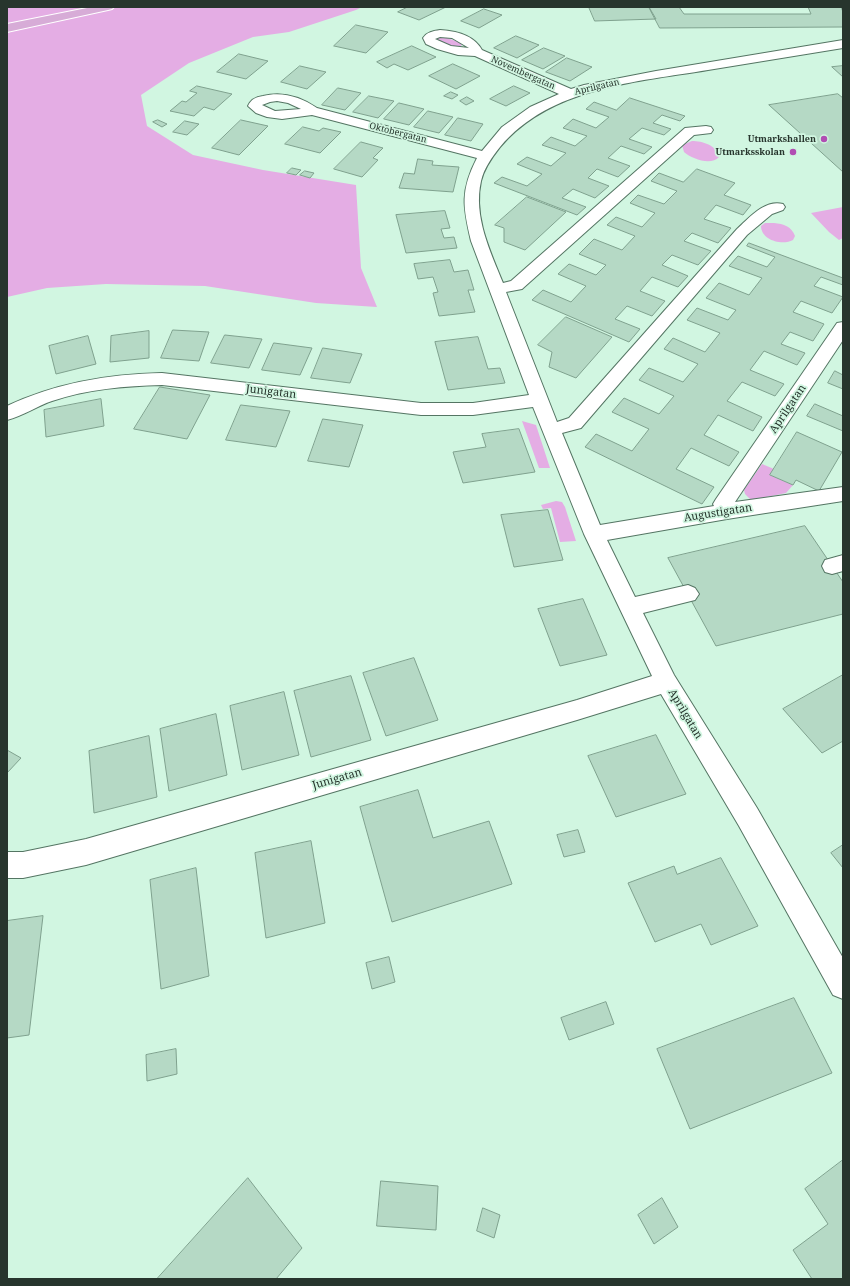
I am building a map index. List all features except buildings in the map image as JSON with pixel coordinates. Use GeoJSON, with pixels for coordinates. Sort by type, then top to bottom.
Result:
{"type":"FeatureCollection","features":[{"type":"Feature","properties":{"kind":"main road"},"geometry":{"type":"LineString","coordinates":[[7,18],[58,7]]}},
{"type":"Feature","properties":{"kind":"main road"},"geometry":{"type":"LineString","coordinates":[[7,28],[108,7]]}},
{"type":"Feature","properties":{"kind":"street","name":"Aprilgatan"},"geometry":{"type":"LineString","coordinates":[[843,44],[656,75],[584,89],[570,94],[535,110],[523,117],[507,130],[485,156],[474,180],[471,203],[479,241],[551,430],[594,534],[666,682],[748,817],[843,985]]}},
{"type":"Feature","properties":{"kind":"street","name":"Novembergatan"},"geometry":{"type":"LineString","coordinates":[[477,52],[570,94]]}},
{"type":"Feature","properties":{"kind":"street","name":"Oktobergatan"},"geometry":{"type":"LineString","coordinates":[[312,111],[485,156]]}},
{"type":"Feature","properties":{"kind":"street"},"geometry":{"type":"LineString","coordinates":[[497,289],[516,285],[690,131],[706,130]]}},
{"type":"Feature","properties":{"kind":"street"},"geometry":{"type":"LineString","coordinates":[[551,430],[575,423],[742,232],[767,211],[778,207]]}},
{"type":"Feature","properties":{"kind":"street","name":"Aprilgatan"},"geometry":{"type":"LineString","coordinates":[[727,511],[724,504],[843,327]]}},
{"type":"Feature","properties":{"kind":"street","name":"Junigatan"},"geometry":{"type":"LineString","coordinates":[[7,414],[40,398],[71,389],[112,381],[148,379],[162,379],[421,410],[472,409],[540,400]]}},
{"type":"Feature","properties":{"kind":"street","name":"Augustigatan"},"geometry":{"type":"LineString","coordinates":[[594,534],[727,511],[840,500]]}},
{"type":"Feature","properties":{"kind":"street"},"geometry":{"type":"LineString","coordinates":[[630,607],[688,594]]}},
{"type":"Feature","properties":{"kind":"street","name":"Junigatan"},"geometry":{"type":"LineString","coordinates":[[7,865],[23,865],[86,852],[577,710],[666,682]]}},
{"type":"Feature","properties":{"kind":"shaded area"},"geometry":{"type":"Polygon","coordinates":[[[7,7],[362,7],[289,32],[253,37],[189,63],[141,95],[147,126],[193,155],[263,170],[356,185],[361,268],[377,307],[316,303],[205,286],[106,284],[47,288],[7,297],[7,7]]]}},
{"type":"Feature","properties":{"kind":"shaded area"},"geometry":{"type":"Polygon","coordinates":[[[442,36],[461,43],[462,45],[453,47],[437,41],[436,38],[442,36]]]}},
{"type":"Feature","properties":{"kind":"shaded area"},"geometry":{"type":"Polygon","coordinates":[[[692,141],[708,144],[715,149],[719,157],[716,160],[707,161],[696,159],[687,155],[684,152],[682,145],[692,141]]]}},
{"type":"Feature","properties":{"kind":"shaded area"},"geometry":{"type":"Polygon","coordinates":[[[843,207],[843,238],[839,240],[811,213],[843,207]]]}},
{"type":"Feature","properties":{"kind":"shaded area"},"geometry":{"type":"Polygon","coordinates":[[[765,223],[784,225],[789,228],[795,236],[793,240],[788,242],[778,242],[764,235],[761,226],[765,223]]]}},
{"type":"Feature","properties":{"kind":"shaded area"},"geometry":{"type":"Polygon","coordinates":[[[522,421],[536,425],[550,468],[539,468],[522,421]]]}},
{"type":"Feature","properties":{"kind":"shaded area"},"geometry":{"type":"Polygon","coordinates":[[[762,464],[774,469],[770,475],[793,485],[786,493],[757,499],[750,499],[745,494],[744,490],[762,464]]]}},
{"type":"Feature","properties":{"kind":"shaded area"},"geometry":{"type":"Polygon","coordinates":[[[556,501],[562,502],[565,507],[576,541],[560,542],[551,508],[543,509],[541,505],[556,501]]]}},
{"type":"Feature","properties":{"kind":"place","name":"Utmarkshallen"},"geometry":{"type":"Point","coordinates":[824,139]}},
{"type":"Feature","properties":{"kind":"place","name":"Utmarksskolan"},"geometry":{"type":"Point","coordinates":[793,152]}}]}
